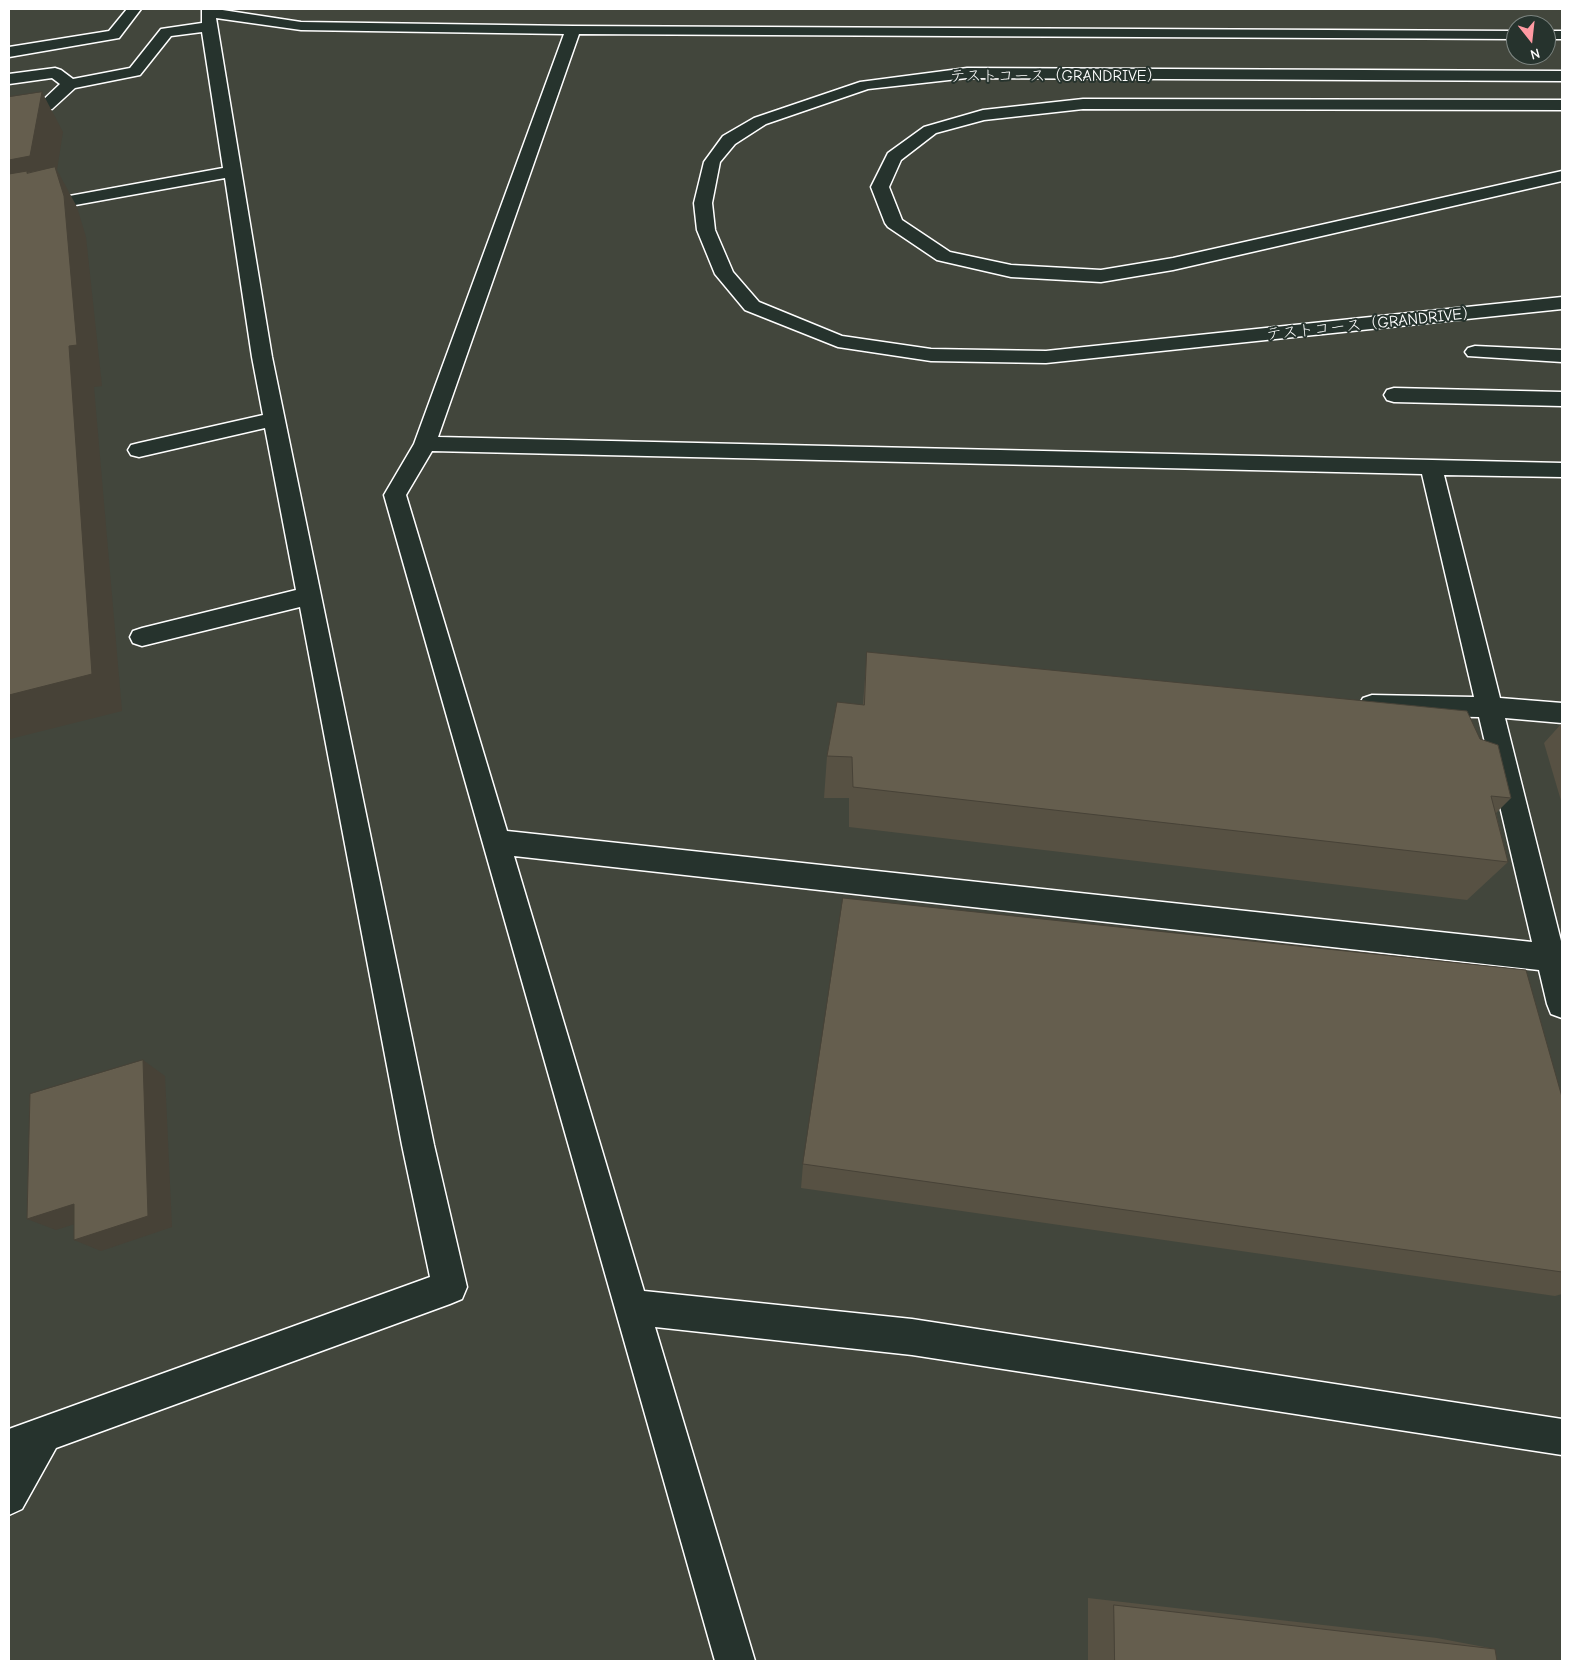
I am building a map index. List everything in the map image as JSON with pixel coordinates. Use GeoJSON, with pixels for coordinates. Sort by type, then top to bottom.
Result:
{"type":"FeatureCollection","features":[{"type":"Feature","properties":{"kind":"street"},"geometry":{"type":"LineString","coordinates":[[9,52],[114,35],[134,9]]}},
{"type":"Feature","properties":{"kind":"street"},"geometry":{"type":"LineString","coordinates":[[9,1447],[450,1287],[418,1145],[274,419],[232,172],[209,16]]}},
{"type":"Feature","properties":{"kind":"street"},"geometry":{"type":"LineString","coordinates":[[9,112],[46,106],[70,84],[135,72],[166,32],[209,16],[301,26],[573,30],[1506,35]]}},
{"type":"Feature","properties":{"kind":"street"},"geometry":{"type":"LineString","coordinates":[[573,30],[425,444],[395,495],[735,1661]]}},
{"type":"Feature","properties":{"kind":"street"},"geometry":{"type":"LineString","coordinates":[[9,79],[55,73],[70,84]]}},
{"type":"Feature","properties":{"kind":"street","name":"テストコース（GRANDRIVE）"},"geometry":{"type":"LineString","coordinates":[[1562,76],[967,73],[866,84],[760,121],[729,140],[712,162],[703,203],[706,230],[724,274],[752,306],[838,341],[931,355],[1046,358],[1562,303]]}},
{"type":"Feature","properties":{"kind":"street"},"geometry":{"type":"LineString","coordinates":[[1562,105],[1083,104],[983,115],[930,130],[894,157],[880,187],[894,223],[944,256],[1011,271],[1101,276],[1172,264],[1562,176]]}},
{"type":"Feature","properties":{"kind":"street"},"geometry":{"type":"LineString","coordinates":[[9,212],[232,172]]}},
{"type":"Feature","properties":{"kind":"street"},"geometry":{"type":"LineString","coordinates":[[1475,352],[1562,356]]}},
{"type":"Feature","properties":{"kind":"street"},"geometry":{"type":"LineString","coordinates":[[1394,395],[1562,399]]}},
{"type":"Feature","properties":{"kind":"street"},"geometry":{"type":"LineString","coordinates":[[139,450],[274,419]]}},
{"type":"Feature","properties":{"kind":"street"},"geometry":{"type":"LineString","coordinates":[[425,444],[1562,470]]}},
{"type":"Feature","properties":{"kind":"street"},"geometry":{"type":"LineString","coordinates":[[1431,467],[1490,707],[1556,958],[1562,1004]]}},
{"type":"Feature","properties":{"kind":"street"},"geometry":{"type":"LineString","coordinates":[[142,637],[309,596]]}},
{"type":"Feature","properties":{"kind":"street"},"geometry":{"type":"LineString","coordinates":[[1352,705],[1490,707],[1562,713]]}},
{"type":"Feature","properties":{"kind":"street"},"geometry":{"type":"LineString","coordinates":[[496,842],[1556,958]]}},
{"type":"Feature","properties":{"kind":"street"},"geometry":{"type":"LineString","coordinates":[[632,1307],[912,1337],[1562,1438]]}},
{"type":"Feature","properties":{"kind":"street"},"geometry":{"type":"LineString","coordinates":[[9,1496],[43,1435]]}},
{"type":"Feature","properties":{"kind":"shaded area"},"geometry":{"type":"Polygon","coordinates":[[[9,9],[1562,9],[1562,1661],[9,1661],[9,9]]]}},
{"type":"Feature","properties":{"kind":"building"},"geometry":{"type":"Polygon","coordinates":[[[42,92],[30,156],[9,160],[9,97],[42,92]]]}},
{"type":"Feature","properties":{"kind":"building"},"geometry":{"type":"Polygon","coordinates":[[[55,167],[64,196],[77,345],[69,346],[92,674],[9,695],[9,174],[27,171],[27,173],[55,167]]]}},
{"type":"Feature","properties":{"kind":"building"},"geometry":{"type":"Polygon","coordinates":[[[867,652],[1467,711],[1480,739],[1498,745],[1511,798],[1491,796],[1508,862],[853,787],[852,757],[827,756],[837,702],[864,705],[867,652]]]}},
{"type":"Feature","properties":{"kind":"building"},"geometry":{"type":"Polygon","coordinates":[[[843,898],[1526,970],[1562,1097],[1562,1272],[803,1164],[843,898]]]}},
{"type":"Feature","properties":{"kind":"building"},"geometry":{"type":"Polygon","coordinates":[[[143,1060],[148,1216],[74,1240],[74,1204],[27,1219],[30,1094],[143,1060]]]}},
{"type":"Feature","properties":{"kind":"building"},"geometry":{"type":"Polygon","coordinates":[[[1114,1605],[1495,1649],[1497,1661],[1115,1661],[1114,1605]]]}}]}
